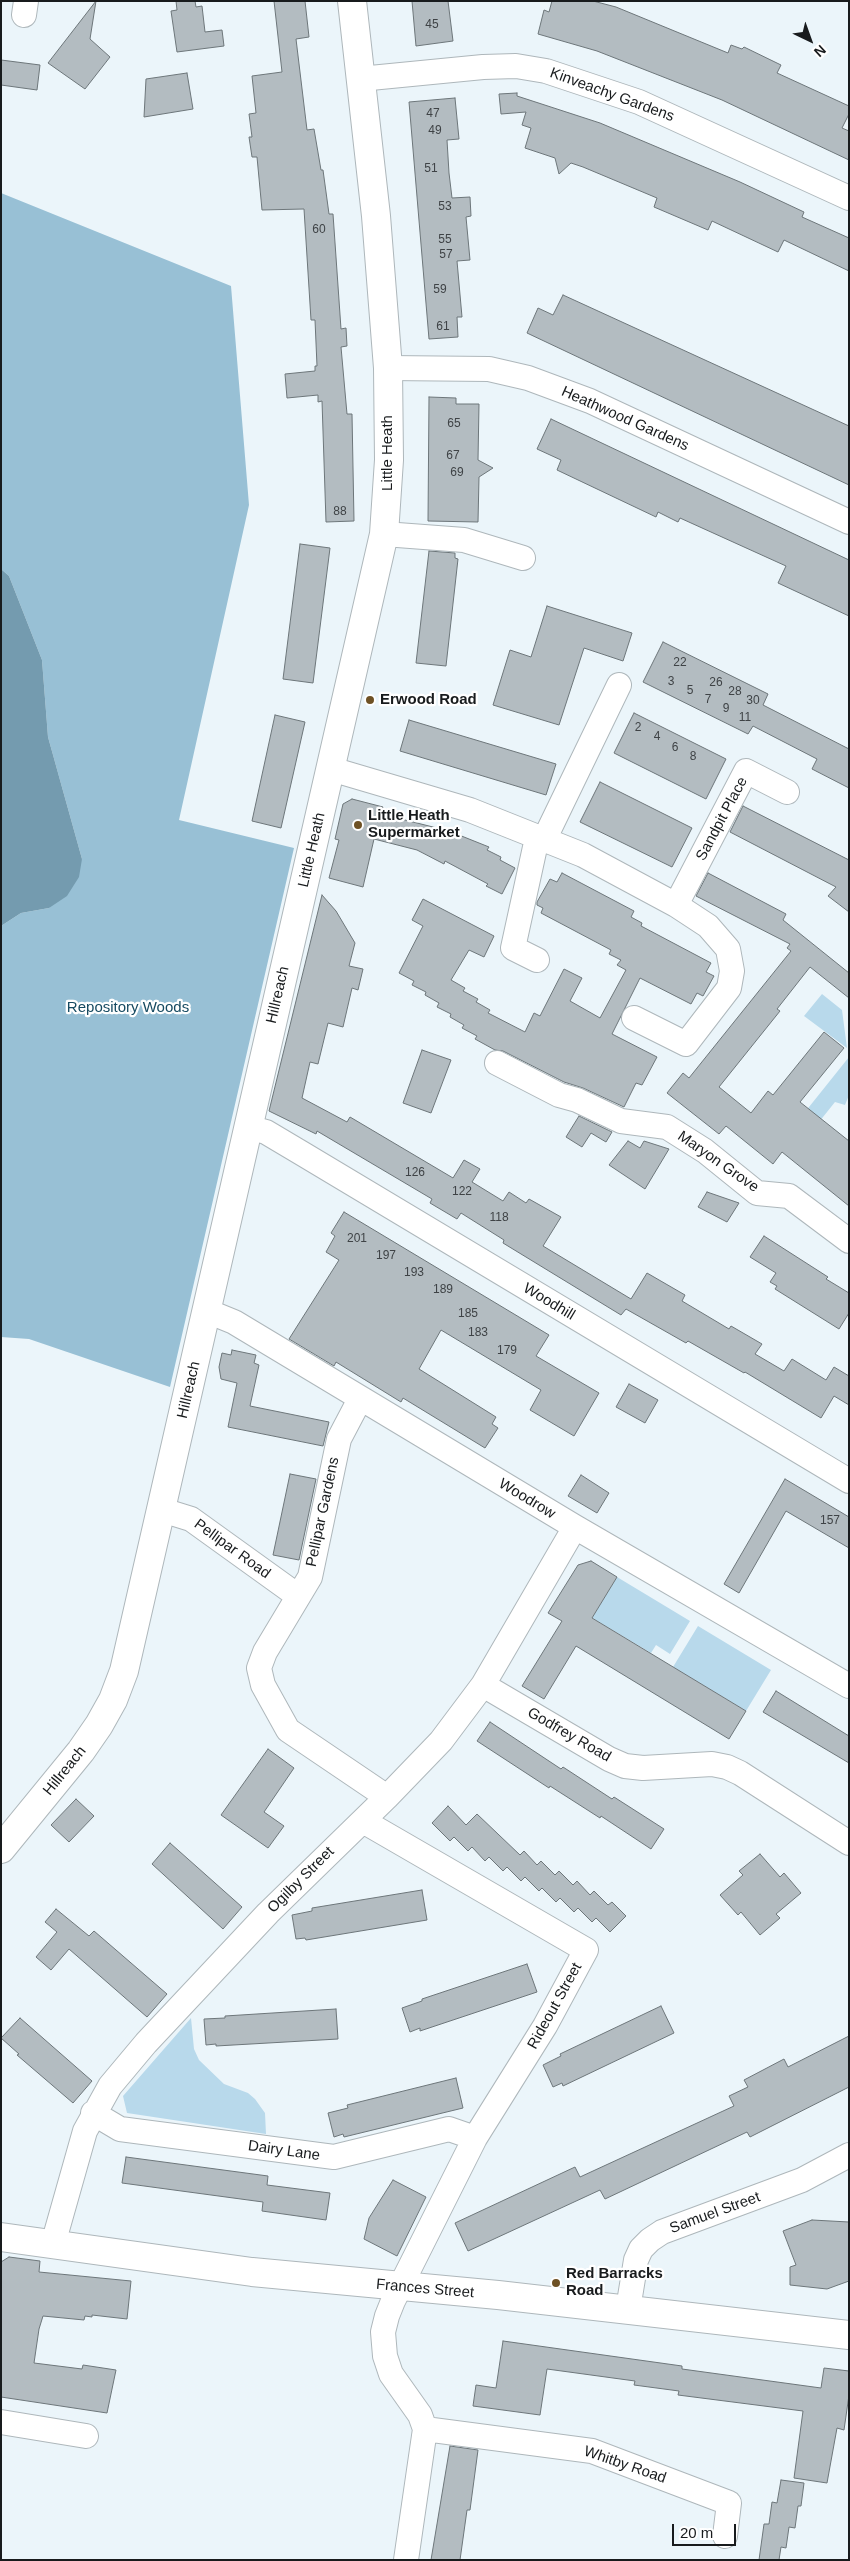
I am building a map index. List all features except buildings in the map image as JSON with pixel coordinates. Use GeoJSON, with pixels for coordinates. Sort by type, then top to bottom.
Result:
{"type":"FeatureCollection","features":[{"type":"Feature","properties":{"kind":"main road","name":"Little Heath"},"geometry":{"type":"LineString","coordinates":[[301,897],[384,534],[390,460],[388,368],[376,216],[352,1]]}},
{"type":"Feature","properties":{"kind":"main road","name":"Hillreach"},"geometry":{"type":"LineString","coordinates":[[1,1848],[81,1751],[113,1700],[124,1671],[301,897]]}},
{"type":"Feature","properties":{"kind":"main road","name":"Frances Street"},"geometry":{"type":"LineString","coordinates":[[1,2237],[252,2272],[628,2309],[849,2335]]}},
{"type":"Feature","properties":{"kind":"street","name":"Kinveachy Gardens"},"geometry":{"type":"LineString","coordinates":[[360,79],[491,66],[516,66],[546,71],[639,102],[849,198]]}},
{"type":"Feature","properties":{"kind":"street","name":"Heathwood Gardens"},"geometry":{"type":"LineString","coordinates":[[388,368],[489,369],[528,378],[590,401],[849,522]]}},
{"type":"Feature","properties":{"kind":"street"},"geometry":{"type":"LineString","coordinates":[[384,534],[464,540],[522,558]]}},
{"type":"Feature","properties":{"kind":"street"},"geometry":{"type":"LineString","coordinates":[[537,960],[513,948],[540,839],[619,685]]}},
{"type":"Feature","properties":{"kind":"street"},"geometry":{"type":"LineString","coordinates":[[331,769],[470,810],[540,839],[583,854],[676,905],[708,926],[728,949],[732,971],[729,988],[686,1044],[634,1018]]}},
{"type":"Feature","properties":{"kind":"street","name":"Sandpit Place"},"geometry":{"type":"LineString","coordinates":[[676,905],[746,771],[787,792]]}},
{"type":"Feature","properties":{"kind":"street","name":"Maryon Grove"},"geometry":{"type":"LineString","coordinates":[[497,1063],[559,1095],[577,1100],[621,1121],[667,1126],[705,1151],[758,1193],[789,1196],[849,1241]]}},
{"type":"Feature","properties":{"kind":"street","name":"Woodhill"},"geometry":{"type":"LineString","coordinates":[[248,1127],[266,1132],[849,1481]]}},
{"type":"Feature","properties":{"kind":"street","name":"Woodrow"},"geometry":{"type":"LineString","coordinates":[[207,1311],[234,1322],[575,1527],[849,1686]]}},
{"type":"Feature","properties":{"kind":"street","name":"Pellipar Gardens"},"geometry":{"type":"LineString","coordinates":[[360,1399],[339,1439],[310,1577],[265,1652],[260,1668],[263,1685],[288,1730],[388,1797]]}},
{"type":"Feature","properties":{"kind":"street","name":"Pellipar Road"},"geometry":{"type":"LineString","coordinates":[[162,1510],[191,1518],[298,1596]]}},
{"type":"Feature","properties":{"kind":"street","name":"Ogilby Street"},"geometry":{"type":"LineString","coordinates":[[53,2244],[73,2169],[93,2113],[110,2086],[146,2043],[268,1914],[388,1797],[441,1741],[483,1685],[575,1527]]}},
{"type":"Feature","properties":{"kind":"street","name":"Godfrey Road"},"geometry":{"type":"LineString","coordinates":[[483,1685],[609,1759],[625,1766],[642,1768],[712,1764],[740,1772],[849,1843]]}},
{"type":"Feature","properties":{"kind":"street","name":"Rideout Street"},"geometry":{"type":"LineString","coordinates":[[363,1821],[586,1950],[545,2026],[475,2138],[400,2287]]}},
{"type":"Feature","properties":{"kind":"street","name":"Dairy Lane"},"geometry":{"type":"LineString","coordinates":[[93,2113],[120,2129],[334,2158],[449,2129],[475,2138]]}},
{"type":"Feature","properties":{"kind":"street","name":"Samuel Street"},"geometry":{"type":"LineString","coordinates":[[628,2309],[636,2260],[641,2249],[650,2240],[662,2232],[802,2180],[849,2155]]}},
{"type":"Feature","properties":{"kind":"street"},"geometry":{"type":"LineString","coordinates":[[400,2287],[392,2301],[383,2332],[385,2356],[391,2374],[420,2415],[425,2429],[406,2560]]}},
{"type":"Feature","properties":{"kind":"street"},"geometry":{"type":"LineString","coordinates":[[1,2422],[86,2436]]}},
{"type":"Feature","properties":{"kind":"street","name":"Whitby Road"},"geometry":{"type":"LineString","coordinates":[[425,2429],[592,2451],[729,2503],[725,2536]]}},
{"type":"Feature","properties":{"kind":"shaded area"},"geometry":{"type":"Polygon","coordinates":[[[1,569],[9,576],[42,660],[48,737],[82,859],[79,877],[67,896],[49,908],[21,913],[1,926],[1,569]]]}},
{"type":"Feature","properties":{"kind":"shaded area"},"geometry":{"type":"Polygon","coordinates":[[[822,994],[842,1010],[847,1048],[804,1016],[822,994]]]}},
{"type":"Feature","properties":{"kind":"shaded area"},"geometry":{"type":"Polygon","coordinates":[[[849,1057],[849,1095],[845,1105],[835,1102],[807,1137],[793,1127],[849,1057]]]}},
{"type":"Feature","properties":{"kind":"shaded area"},"geometry":{"type":"Polygon","coordinates":[[[617,1577],[690,1621],[670,1654],[656,1645],[651,1653],[592,1618],[617,1577]]]}},
{"type":"Feature","properties":{"kind":"shaded area"},"geometry":{"type":"Polygon","coordinates":[[[698,1626],[771,1670],[746,1711],[673,1667],[698,1626]]]}},
{"type":"Feature","properties":{"kind":"shaded area"},"geometry":{"type":"Polygon","coordinates":[[[191,2018],[194,2049],[199,2060],[224,2084],[248,2093],[255,2099],[265,2113],[266,2134],[127,2113],[123,2096],[191,2018]]]}},
{"type":"Feature","properties":{"kind":"green space","name":"Repository Woods"},"geometry":{"type":"Polygon","coordinates":[[[1,193],[231,286],[249,505],[179,820],[294,848],[170,1387],[29,1339],[1,1337],[1,926],[21,913],[49,908],[82,859],[48,737],[42,660],[9,576],[1,569],[1,193]]]}},
{"type":"Feature","properties":{"kind":"place","name":"Erwood Road"},"geometry":{"type":"Point","coordinates":[370,700]}},
{"type":"Feature","properties":{"kind":"place","name":"Little Heath Supermarket"},"geometry":{"type":"Point","coordinates":[358,825]}},
{"type":"Feature","properties":{"kind":"place","name":"Red Barracks Road"},"geometry":{"type":"Point","coordinates":[556,2283]}}]}
